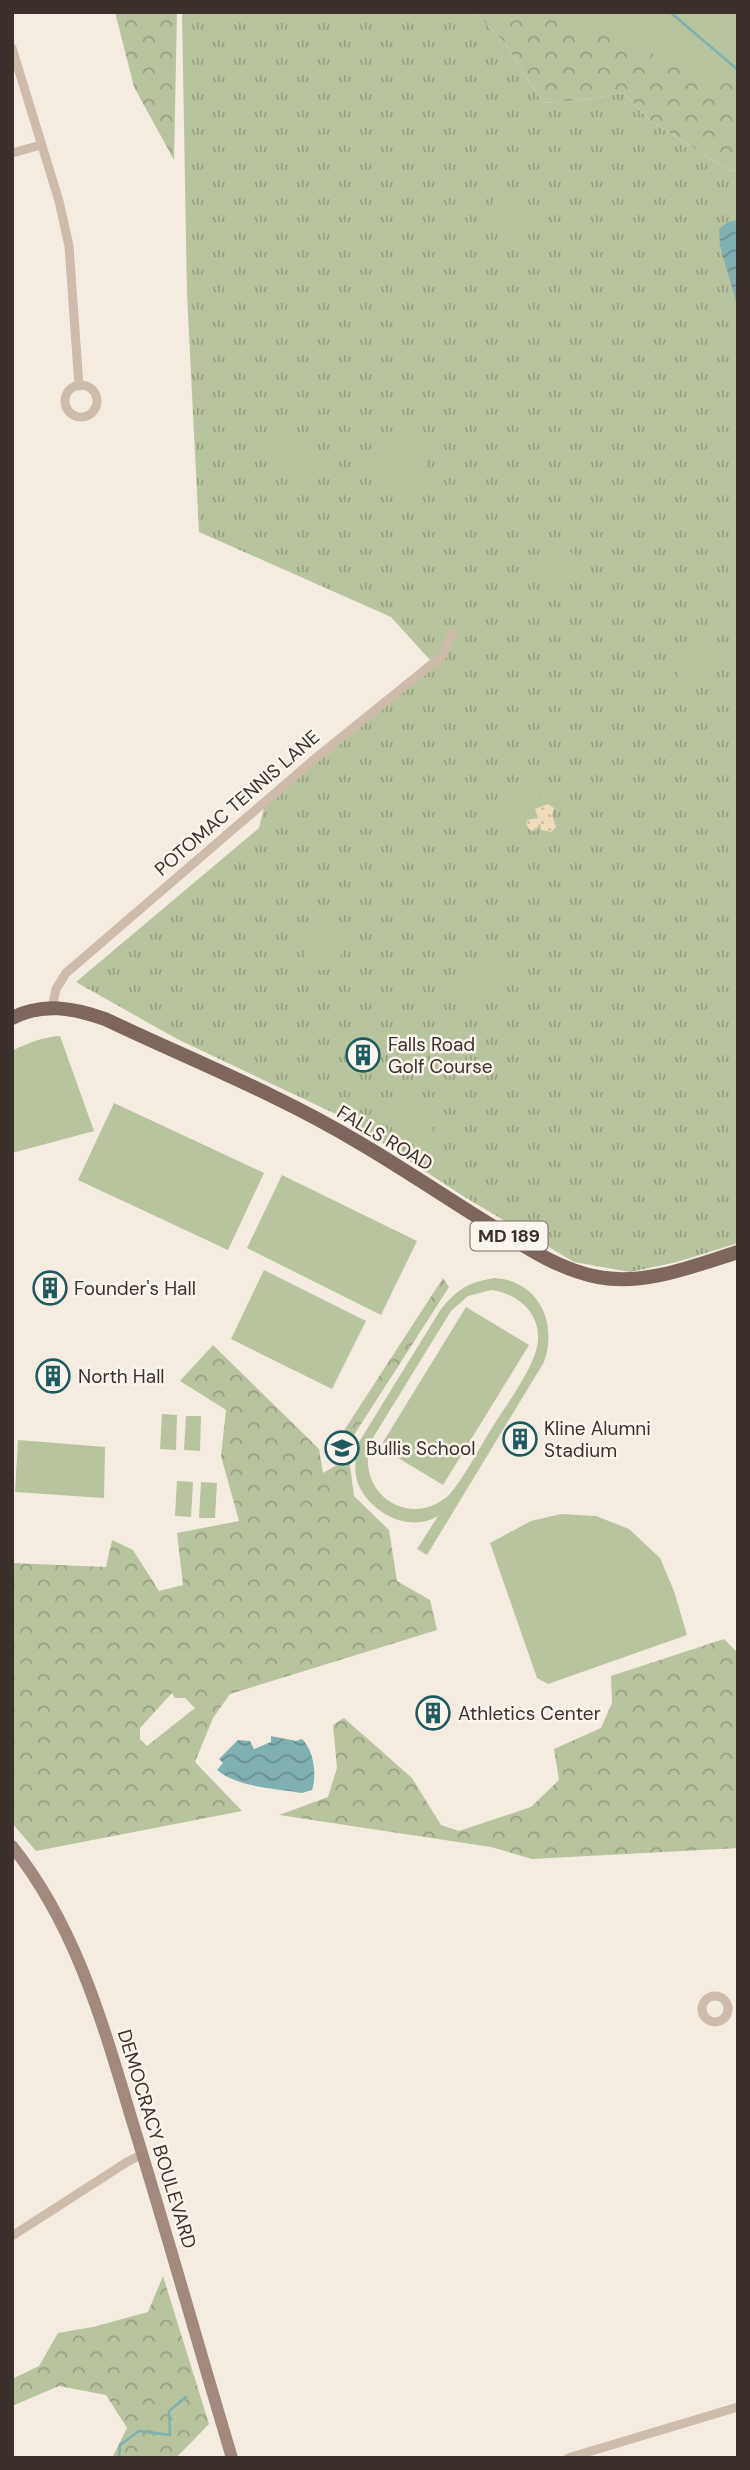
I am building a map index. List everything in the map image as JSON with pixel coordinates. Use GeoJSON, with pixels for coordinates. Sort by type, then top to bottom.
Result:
{"type":"FeatureCollection","features":[{"type":"Feature","properties":{"kind":"main road","name":"FALLS ROAD"},"geometry":{"type":"LineString","coordinates":[[12,1018],[33,1010],[52,1008],[82,1011],[105,1020],[302,1112],[357,1141],[517,1242],[561,1266],[582,1273],[625,1279],[650,1277],[738,1252]]}},
{"type":"Feature","properties":{"kind":"main road","name":"DEMOCRACY BOULEVARD"},"geometry":{"type":"LineString","coordinates":[[12,1846],[52,1904],[82,1965],[95,2001],[232,2458]]}},
{"type":"Feature","properties":{"kind":"street"},"geometry":{"type":"LineString","coordinates":[[12,48],[60,201],[69,246],[79,386]]}},
{"type":"Feature","properties":{"kind":"street"},"geometry":{"type":"LineString","coordinates":[[12,153],[41,145]]}},
{"type":"Feature","properties":{"kind":"street","name":"POTOMAC TENNIS LANE"},"geometry":{"type":"LineString","coordinates":[[52,1008],[57,989],[66,973],[328,748],[442,656],[453,632]]}},
{"type":"Feature","properties":{"kind":"street"},"geometry":{"type":"LineString","coordinates":[[12,2235],[143,2154]]}},
{"type":"Feature","properties":{"kind":"street"},"geometry":{"type":"LineString","coordinates":[[568,2458],[738,2407]]}},
{"type":"Feature","properties":{"kind":"green space"},"geometry":{"type":"Polygon","coordinates":[[[115,12],[177,12],[174,160],[134,87],[115,12]]]}},
{"type":"Feature","properties":{"kind":"green space","name":"Falls Road Golf Course"},"geometry":{"type":"Polygon","coordinates":[[[182,12],[474,12],[504,42],[543,103],[623,93],[651,121],[730,171],[738,168],[738,1243],[677,1262],[630,1272],[574,1262],[463,1196],[344,1118],[177,1039],[76,982],[259,828],[267,795],[430,660],[391,617],[199,532],[187,294],[182,12]]]}},
{"type":"Feature","properties":{"kind":"green space"},"geometry":{"type":"Polygon","coordinates":[[[474,12],[738,12],[738,168],[730,171],[651,121],[623,93],[543,103],[504,42],[474,12]]]}},
{"type":"Feature","properties":{"kind":"green space"},"geometry":{"type":"Polygon","coordinates":[[[544,12],[738,12],[738,87],[544,12]]]}},
{"type":"Feature","properties":{"kind":"green space"},"geometry":{"type":"Polygon","coordinates":[[[503,191],[513,193],[518,208],[519,219],[512,233],[502,232],[492,205],[493,198],[503,191]]]}},
{"type":"Feature","properties":{"kind":"green space"},"geometry":{"type":"Polygon","coordinates":[[[293,432],[305,436],[316,452],[309,468],[298,475],[292,473],[273,445],[277,438],[293,432]]]}},
{"type":"Feature","properties":{"kind":"green space"},"geometry":{"type":"Polygon","coordinates":[[[400,440],[418,447],[428,464],[425,474],[412,484],[396,483],[389,478],[380,459],[388,445],[400,440]]]}},
{"type":"Feature","properties":{"kind":"green space"},"geometry":{"type":"Polygon","coordinates":[[[552,546],[572,553],[582,569],[574,577],[548,585],[540,578],[536,564],[541,554],[552,546]]]}},
{"type":"Feature","properties":{"kind":"green space"},"geometry":{"type":"Polygon","coordinates":[[[693,637],[710,640],[716,648],[699,683],[691,687],[683,684],[677,676],[685,658],[685,642],[693,637]]]}},
{"type":"Feature","properties":{"kind":"green space"},"geometry":{"type":"Polygon","coordinates":[[[529,787],[536,789],[540,797],[520,823],[502,827],[495,824],[492,817],[502,797],[529,787]]]}},
{"type":"Feature","properties":{"kind":"green space"},"geometry":{"type":"Polygon","coordinates":[[[332,918],[345,924],[349,935],[336,963],[320,971],[307,961],[308,941],[321,925],[332,918]]]}},
{"type":"Feature","properties":{"kind":"green space"},"geometry":{"type":"Polygon","coordinates":[[[490,955],[498,961],[502,976],[476,999],[469,998],[458,984],[456,974],[463,965],[490,955]]]}},
{"type":"Feature","properties":{"kind":"green space"},"geometry":{"type":"Polygon","coordinates":[[[60,1036],[94,1131],[12,1153],[12,1051],[35,1041],[60,1036]]]}},
{"type":"Feature","properties":{"kind":"green space"},"geometry":{"type":"Polygon","coordinates":[[[409,1095],[418,1104],[422,1119],[433,1129],[431,1138],[414,1137],[389,1119],[395,1103],[409,1095]]]}},
{"type":"Feature","properties":{"kind":"green space"},"geometry":{"type":"Polygon","coordinates":[[[114,1103],[264,1173],[228,1250],[78,1180],[114,1103]]]}},
{"type":"Feature","properties":{"kind":"green space"},"geometry":{"type":"Polygon","coordinates":[[[282,1175],[417,1241],[381,1315],[247,1248],[282,1175]]]}},
{"type":"Feature","properties":{"kind":"green space"},"geometry":{"type":"Polygon","coordinates":[[[264,1270],[366,1321],[332,1389],[231,1339],[264,1270]]]}},
{"type":"Feature","properties":{"kind":"green space"},"geometry":{"type":"Polygon","coordinates":[[[443,1278],[449,1287],[354,1435],[349,1458],[354,1496],[389,1530],[397,1581],[430,1600],[437,1630],[230,1694],[213,1718],[195,1762],[242,1811],[36,1851],[12,1823],[12,1563],[106,1567],[112,1540],[133,1550],[159,1591],[183,1585],[177,1533],[239,1521],[221,1456],[226,1410],[180,1381],[213,1345],[319,1449],[323,1473],[340,1463],[345,1429],[443,1278]],[[172,1693],[140,1728],[140,1739],[147,1746],[195,1708],[185,1698],[175,1698],[172,1693]]]}},
{"type":"Feature","properties":{"kind":"green space"},"geometry":{"type":"Polygon","coordinates":[[[495,1278],[510,1281],[534,1296],[546,1319],[548,1347],[544,1362],[427,1555],[417,1549],[438,1516],[427,1521],[404,1521],[393,1518],[373,1505],[357,1481],[355,1464],[359,1442],[441,1309],[464,1288],[495,1278]],[[491,1290],[468,1296],[451,1311],[371,1441],[368,1459],[370,1476],[377,1490],[388,1501],[417,1509],[433,1505],[449,1495],[526,1374],[536,1350],[538,1330],[525,1306],[491,1290]]]}},
{"type":"Feature","properties":{"kind":"green space"},"geometry":{"type":"Polygon","coordinates":[[[466,1307],[529,1345],[443,1485],[380,1447],[466,1307]]]}},
{"type":"Feature","properties":{"kind":"green space"},"geometry":{"type":"Polygon","coordinates":[[[162,1414],[177,1415],[176,1450],[160,1449],[162,1414]]]}},
{"type":"Feature","properties":{"kind":"green space"},"geometry":{"type":"Polygon","coordinates":[[[186,1416],[201,1416],[200,1451],[184,1450],[186,1416]]]}},
{"type":"Feature","properties":{"kind":"green space"},"geometry":{"type":"Polygon","coordinates":[[[18,1440],[105,1447],[104,1498],[15,1492],[18,1440]]]}},
{"type":"Feature","properties":{"kind":"green space"},"geometry":{"type":"Polygon","coordinates":[[[177,1481],[193,1482],[191,1517],[175,1516],[177,1481]]]}},
{"type":"Feature","properties":{"kind":"green space"},"geometry":{"type":"Polygon","coordinates":[[[201,1482],[217,1483],[215,1518],[199,1518],[201,1482]]]}},
{"type":"Feature","properties":{"kind":"green space"},"geometry":{"type":"Polygon","coordinates":[[[561,1514],[596,1516],[629,1529],[660,1558],[674,1591],[687,1635],[548,1684],[537,1678],[490,1543],[531,1521],[561,1514]]]}},
{"type":"Feature","properties":{"kind":"green space"},"geometry":{"type":"Polygon","coordinates":[[[724,1639],[738,1653],[738,1848],[532,1859],[491,1847],[279,1815],[328,1797],[337,1768],[333,1725],[344,1718],[412,1778],[441,1825],[459,1831],[531,1807],[559,1780],[554,1749],[601,1728],[612,1703],[611,1676],[724,1639]]]}},
{"type":"Feature","properties":{"kind":"green space"},"geometry":{"type":"Polygon","coordinates":[[[163,2276],[209,2424],[176,2458],[112,2458],[127,2428],[106,2395],[59,2386],[12,2406],[12,2379],[39,2366],[58,2333],[93,2327],[148,2312],[163,2276]]]}},
{"type":"Feature","properties":{"kind":"sand"},"geometry":{"type":"Polygon","coordinates":[[[548,804],[554,808],[552,815],[556,827],[551,832],[541,830],[540,823],[535,831],[530,830],[526,824],[527,820],[538,818],[535,809],[548,804]]]}},
{"type":"Feature","properties":{"kind":"water"},"geometry":{"type":"Polygon","coordinates":[[[738,220],[738,308],[720,246],[719,229],[728,222],[738,220]]]}},
{"type":"Feature","properties":{"kind":"water"},"geometry":{"type":"Polygon","coordinates":[[[271,1736],[296,1741],[302,1739],[306,1744],[313,1763],[312,1790],[302,1793],[258,1786],[236,1780],[217,1770],[223,1763],[219,1759],[238,1740],[250,1741],[254,1749],[271,1742],[271,1736]]]}},
{"type":"Feature","properties":{"kind":"waterway"},"geometry":{"type":"LineString","coordinates":[[670,12],[738,70]]}},
{"type":"Feature","properties":{"kind":"waterway"},"geometry":{"type":"LineString","coordinates":[[119,2458],[120,2445],[139,2431],[170,2435],[169,2411],[186,2397]]}},
{"type":"Feature","properties":{"kind":"place","name":"Falls Road Golf Course"},"geometry":{"type":"Point","coordinates":[363,1055]}},
{"type":"Feature","properties":{"kind":"place","name":"Founder's Hall"},"geometry":{"type":"Point","coordinates":[50,1288]}},
{"type":"Feature","properties":{"kind":"place","name":"North Hall"},"geometry":{"type":"Point","coordinates":[53,1376]}},
{"type":"Feature","properties":{"kind":"place","name":"Kline Alumni Stadium"},"geometry":{"type":"Point","coordinates":[520,1439]}},
{"type":"Feature","properties":{"kind":"place","name":"Bullis School"},"geometry":{"type":"Point","coordinates":[342,1448]}},
{"type":"Feature","properties":{"kind":"place","name":"Athletics Center"},"geometry":{"type":"Point","coordinates":[433,1713]}}]}
